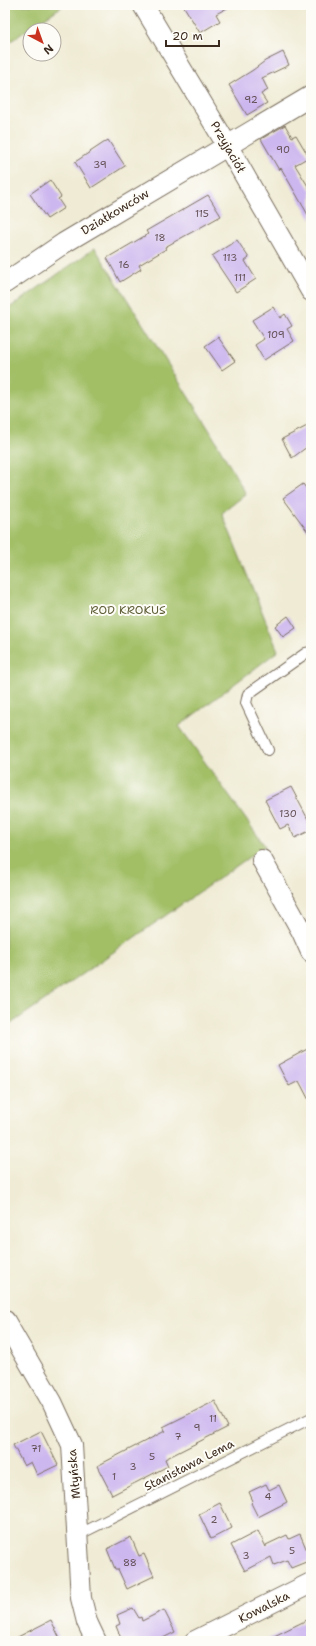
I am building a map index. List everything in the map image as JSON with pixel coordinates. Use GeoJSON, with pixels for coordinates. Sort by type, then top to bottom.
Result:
{"type":"FeatureCollection","features":[{"type":"Feature","properties":{"kind":"street","name":"Przyjaciół"},"geometry":{"type":"LineString","coordinates":[[143,5],[227,145],[311,291]]}},
{"type":"Feature","properties":{"kind":"street","name":"Działkowców"},"geometry":{"type":"LineString","coordinates":[[5,283],[64,243],[311,96]]}},
{"type":"Feature","properties":{"kind":"street"},"geometry":{"type":"LineString","coordinates":[[262,860],[302,932],[311,952]]}},
{"type":"Feature","properties":{"kind":"street","name":"Młyńska"},"geometry":{"type":"LineString","coordinates":[[5,1321],[52,1402],[72,1445],[81,1598],[87,1622],[96,1641]]}},
{"type":"Feature","properties":{"kind":"street","name":"Kowalska"},"geometry":{"type":"LineString","coordinates":[[195,1641],[311,1583]]}},
{"type":"Feature","properties":{"kind":"lane"},"geometry":{"type":"LineString","coordinates":[[268,750],[246,703],[248,694],[306,653],[311,652]]}},
{"type":"Feature","properties":{"kind":"lane","name":"Stanisława Lema"},"geometry":{"type":"LineString","coordinates":[[78,1535],[311,1418]]}},
{"type":"Feature","properties":{"kind":"green space"},"geometry":{"type":"Polygon","coordinates":[[[5,5],[64,5],[39,22],[22,22],[22,33],[5,45],[5,5]]]}},
{"type":"Feature","properties":{"kind":"green space","name":"ROD KROKUS"},"geometry":{"type":"Polygon","coordinates":[[[95,248],[210,431],[246,494],[222,513],[278,651],[179,726],[265,846],[5,1028],[5,311],[95,248]]]}},
{"type":"Feature","properties":{"kind":"building"},"geometry":{"type":"Polygon","coordinates":[[[183,5],[233,5],[216,14],[220,21],[200,33],[183,5]]]}},
{"type":"Feature","properties":{"kind":"building"},"geometry":{"type":"Polygon","coordinates":[[[283,52],[289,65],[262,78],[268,90],[261,94],[267,103],[247,115],[229,85],[265,61],[283,52]]]}},
{"type":"Feature","properties":{"kind":"building"},"geometry":{"type":"Polygon","coordinates":[[[285,125],[292,137],[296,135],[309,157],[295,165],[311,191],[311,220],[281,168],[279,170],[261,139],[285,125]]]}},
{"type":"Feature","properties":{"kind":"building"},"geometry":{"type":"Polygon","coordinates":[[[108,140],[125,166],[91,188],[75,162],[108,140]]]}},
{"type":"Feature","properties":{"kind":"building"},"geometry":{"type":"Polygon","coordinates":[[[50,180],[61,197],[58,199],[64,208],[47,219],[30,194],[50,180]]]}},
{"type":"Feature","properties":{"kind":"building"},"geometry":{"type":"Polygon","coordinates":[[[208,195],[221,216],[165,247],[166,249],[139,265],[141,269],[120,282],[107,258],[148,234],[146,231],[208,195]]]}},
{"type":"Feature","properties":{"kind":"building"},"geometry":{"type":"Polygon","coordinates":[[[237,240],[249,258],[245,261],[256,279],[236,292],[212,256],[237,240]]]}},
{"type":"Feature","properties":{"kind":"building"},"geometry":{"type":"Polygon","coordinates":[[[273,307],[280,318],[285,314],[292,326],[287,329],[294,341],[264,360],[255,345],[264,339],[252,320],[273,307]]]}},
{"type":"Feature","properties":{"kind":"building"},"geometry":{"type":"Polygon","coordinates":[[[218,337],[235,361],[222,370],[205,346],[218,337]]]}},
{"type":"Feature","properties":{"kind":"building"},"geometry":{"type":"Polygon","coordinates":[[[311,424],[311,444],[292,458],[282,439],[311,424]]]}},
{"type":"Feature","properties":{"kind":"building"},"geometry":{"type":"Polygon","coordinates":[[[303,484],[311,495],[311,536],[283,498],[303,484]]]}},
{"type":"Feature","properties":{"kind":"building"},"geometry":{"type":"Polygon","coordinates":[[[288,616],[296,628],[283,637],[275,626],[288,616]]]}},
{"type":"Feature","properties":{"kind":"building"},"geometry":{"type":"Polygon","coordinates":[[[291,787],[311,825],[311,830],[295,838],[288,825],[280,829],[265,800],[291,787]]]}},
{"type":"Feature","properties":{"kind":"building"},"geometry":{"type":"Polygon","coordinates":[[[311,1047],[311,1104],[299,1081],[289,1086],[278,1065],[311,1047]]]}},
{"type":"Feature","properties":{"kind":"building"},"geometry":{"type":"Polygon","coordinates":[[[215,1401],[228,1427],[165,1459],[168,1466],[112,1495],[97,1466],[165,1431],[163,1427],[215,1401]]]}},
{"type":"Feature","properties":{"kind":"building"},"geometry":{"type":"Polygon","coordinates":[[[41,1431],[58,1465],[37,1475],[31,1462],[24,1466],[13,1445],[41,1431]]]}},
{"type":"Feature","properties":{"kind":"building"},"geometry":{"type":"Polygon","coordinates":[[[266,1484],[269,1490],[279,1485],[287,1502],[258,1517],[251,1503],[253,1501],[249,1492],[266,1484]]]}},
{"type":"Feature","properties":{"kind":"building"},"geometry":{"type":"Polygon","coordinates":[[[220,1503],[232,1528],[211,1539],[199,1514],[220,1503]]]}},
{"type":"Feature","properties":{"kind":"building"},"geometry":{"type":"Polygon","coordinates":[[[258,1531],[266,1547],[266,1545],[287,1535],[289,1539],[300,1534],[311,1560],[291,1568],[287,1560],[274,1565],[271,1557],[245,1571],[231,1545],[258,1531]]]}},
{"type":"Feature","properties":{"kind":"building"},"geometry":{"type":"Polygon","coordinates":[[[131,1537],[139,1556],[144,1554],[154,1576],[127,1589],[118,1569],[115,1569],[107,1549],[131,1537]]]}},
{"type":"Feature","properties":{"kind":"building"},"geometry":{"type":"Polygon","coordinates":[[[133,1608],[139,1618],[141,1617],[142,1621],[164,1610],[175,1632],[157,1641],[122,1641],[116,1626],[120,1624],[117,1615],[133,1608]]]}},
{"type":"Feature","properties":{"kind":"building"},"geometry":{"type":"Polygon","coordinates":[[[311,1618],[311,1637],[302,1641],[264,1641],[311,1618]]]}},
{"type":"Feature","properties":{"kind":"building"},"geometry":{"type":"Polygon","coordinates":[[[51,1620],[61,1641],[10,1641],[51,1620]]]}}]}
